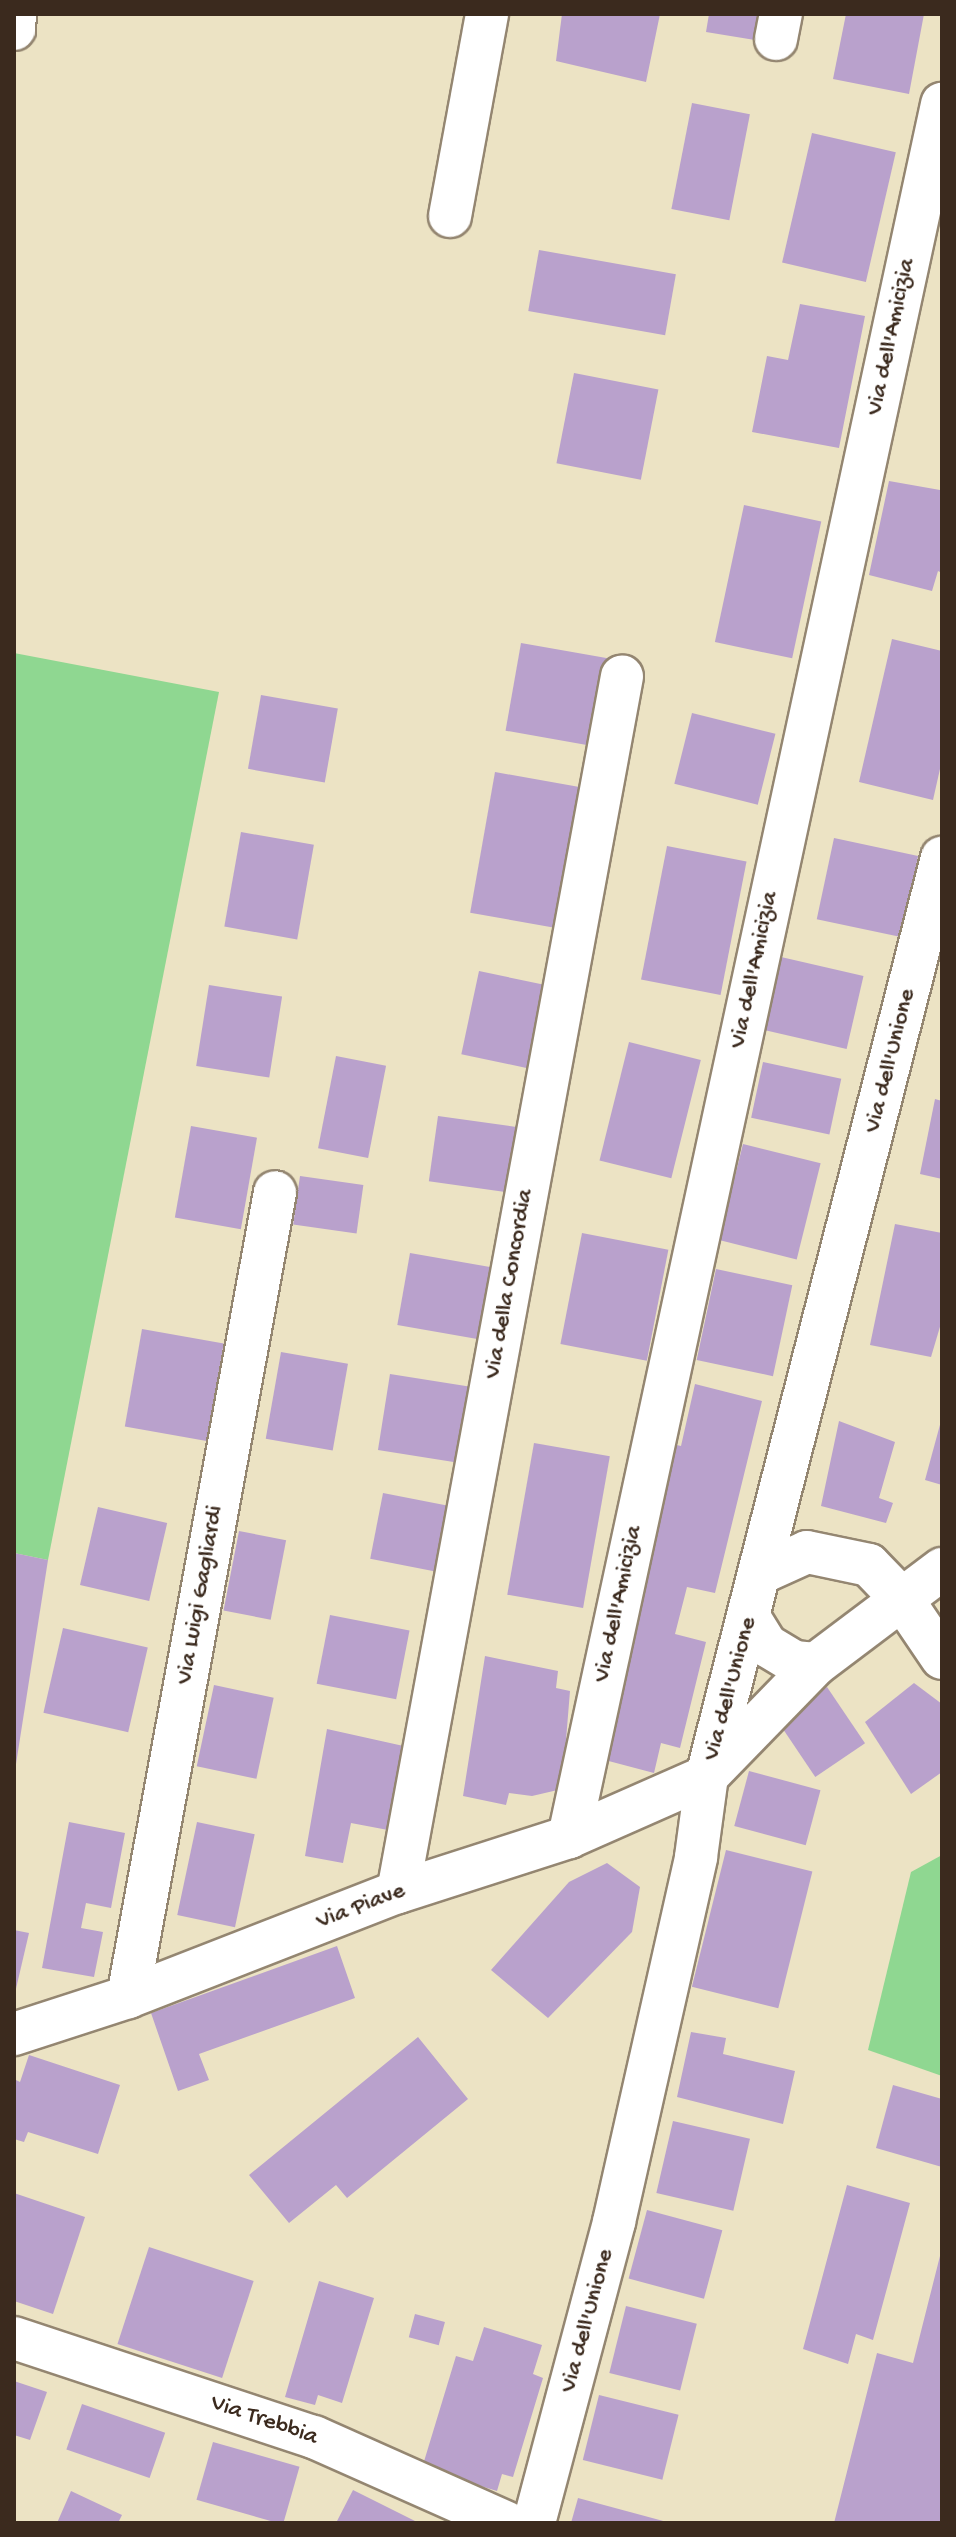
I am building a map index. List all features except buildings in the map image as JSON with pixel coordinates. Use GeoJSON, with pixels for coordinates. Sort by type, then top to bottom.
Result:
{"type":"FeatureCollection","features":[{"type":"Feature","properties":{"kind":"street"},"geometry":{"type":"LineString","coordinates":[[14,29],[15,14]]}},
{"type":"Feature","properties":{"kind":"street"},"geometry":{"type":"LineString","coordinates":[[450,216],[487,14]]}},
{"type":"Feature","properties":{"kind":"street","name":"Via dell'Amicizia"},"geometry":{"type":"LineString","coordinates":[[569,1837],[942,104]]}},
{"type":"Feature","properties":{"kind":"street","name":"Via della Concordia"},"geometry":{"type":"LineString","coordinates":[[398,1892],[622,676]]}},
{"type":"Feature","properties":{"kind":"street","name":"Via dell'Unione"},"geometry":{"type":"LineString","coordinates":[[534,2523],[614,2222],[696,1857],[707,1776],[763,1572],[942,858]]}},
{"type":"Feature","properties":{"kind":"street","name":"Via Luigi Gagliardi"},"geometry":{"type":"LineString","coordinates":[[128,1997],[275,1192]]}},
{"type":"Feature","properties":{"kind":"street"},"geometry":{"type":"LineString","coordinates":[[763,1572],[807,1552],[869,1565],[902,1599],[942,1658]]}},
{"type":"Feature","properties":{"kind":"street"},"geometry":{"type":"LineString","coordinates":[[707,1776],[816,1664],[942,1569]]}},
{"type":"Feature","properties":{"kind":"street"},"geometry":{"type":"LineString","coordinates":[[750,1619],[766,1645],[794,1662],[816,1664]]}},
{"type":"Feature","properties":{"kind":"street","name":"Via Piave"},"geometry":{"type":"LineString","coordinates":[[14,2034],[128,1997],[398,1892],[569,1837],[707,1776]]}},
{"type":"Feature","properties":{"kind":"street","name":"Via Trebbia"},"geometry":{"type":"LineString","coordinates":[[14,2338],[314,2437],[507,2523]]}},
{"type":"Feature","properties":{"kind":"green space"},"geometry":{"type":"Polygon","coordinates":[[[14,653],[219,692],[48,1560],[14,1553],[14,653]]]}},
{"type":"Feature","properties":{"kind":"green space"},"geometry":{"type":"Polygon","coordinates":[[[942,1855],[942,2076],[868,2050],[911,1872],[942,1855]]]}}]}
